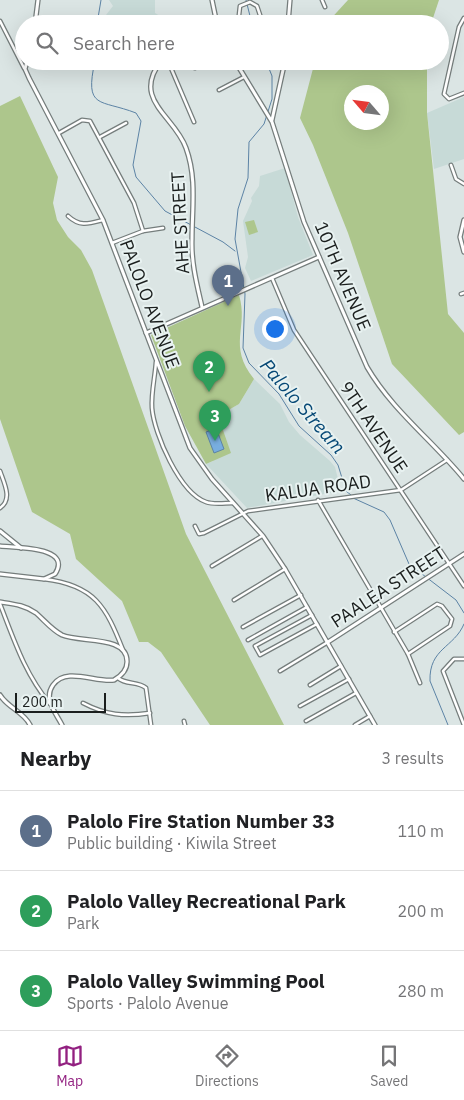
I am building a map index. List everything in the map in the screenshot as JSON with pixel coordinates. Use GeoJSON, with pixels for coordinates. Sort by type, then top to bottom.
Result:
{"type":"FeatureCollection","features":[{"type":"Feature","properties":{"kind":"street"},"geometry":{"type":"LineString","coordinates":[[36,15],[38,0]]}},
{"type":"Feature","properties":{"kind":"street"},"geometry":{"type":"LineString","coordinates":[[212,0],[215,15]]}},
{"type":"Feature","properties":{"kind":"street"},"geometry":{"type":"LineString","coordinates":[[289,15],[290,0]]}},
{"type":"Feature","properties":{"kind":"street"},"geometry":{"type":"LineString","coordinates":[[322,0],[325,7]]}},
{"type":"Feature","properties":{"kind":"street"},"geometry":{"type":"LineString","coordinates":[[239,15],[240,6],[250,2],[257,6],[260,15]]}},
{"type":"Feature","properties":{"kind":"street"},"geometry":{"type":"LineString","coordinates":[[464,18],[459,27],[444,95],[449,100],[464,93]]}},
{"type":"Feature","properties":{"kind":"street"},"geometry":{"type":"LineString","coordinates":[[0,21],[15,50]]}},
{"type":"Feature","properties":{"kind":"street","name":"PALOLO AVENUE"},"geometry":{"type":"LineString","coordinates":[[26,70],[103,220],[190,448],[202,467],[263,536],[285,569],[375,725]]}},
{"type":"Feature","properties":{"kind":"street","name":"AHE STREET"},"geometry":{"type":"LineString","coordinates":[[155,70],[151,84],[152,99],[186,146],[194,178],[193,263],[202,307]]}},
{"type":"Feature","properties":{"kind":"street"},"geometry":{"type":"LineString","coordinates":[[172,70],[194,122]]}},
{"type":"Feature","properties":{"kind":"street","name":"10TH AVENUE"},"geometry":{"type":"LineString","coordinates":[[241,70],[272,120],[279,137],[304,222],[378,386],[448,459],[464,479]]}},
{"type":"Feature","properties":{"kind":"street"},"geometry":{"type":"LineString","coordinates":[[272,120],[283,70]]}},
{"type":"Feature","properties":{"kind":"street"},"geometry":{"type":"LineString","coordinates":[[219,90],[245,76]]}},
{"type":"Feature","properties":{"kind":"street"},"geometry":{"type":"LineString","coordinates":[[266,110],[274,109]]}},
{"type":"Feature","properties":{"kind":"street"},"geometry":{"type":"LineString","coordinates":[[59,133],[86,119],[100,137],[134,203],[143,231]]}},
{"type":"Feature","properties":{"kind":"street"},"geometry":{"type":"LineString","coordinates":[[100,137],[126,123]]}},
{"type":"Feature","properties":{"kind":"street"},"geometry":{"type":"LineString","coordinates":[[451,165],[455,177],[464,184]]}},
{"type":"Feature","properties":{"kind":"street"},"geometry":{"type":"LineString","coordinates":[[68,216],[76,223],[85,225],[103,220]]}},
{"type":"Feature","properties":{"kind":"street"},"geometry":{"type":"LineString","coordinates":[[464,220],[460,237],[464,252]]}},
{"type":"Feature","properties":{"kind":"street"},"geometry":{"type":"LineString","coordinates":[[112,243],[143,231],[163,228]]}},
{"type":"Feature","properties":{"kind":"street"},"geometry":{"type":"LineString","coordinates":[[146,333],[319,257]]}},
{"type":"Feature","properties":{"kind":"street","name":"9TH AVENUE"},"geometry":{"type":"LineString","coordinates":[[272,278],[294,330],[464,586]]}},
{"type":"Feature","properties":{"kind":"street"},"geometry":{"type":"LineString","coordinates":[[156,361],[153,417],[171,464],[189,488],[205,502],[234,503]]}},
{"type":"Feature","properties":{"kind":"street","name":"KALUA ROAD"},"geometry":{"type":"LineString","coordinates":[[195,526],[199,534],[242,513],[345,496],[401,490],[448,459]]}},
{"type":"Feature","properties":{"kind":"street"},"geometry":{"type":"LineString","coordinates":[[0,471],[7,496],[5,504],[0,508]]}},
{"type":"Feature","properties":{"kind":"street"},"geometry":{"type":"LineString","coordinates":[[318,500],[408,654],[420,683]]}},
{"type":"Feature","properties":{"kind":"street"},"geometry":{"type":"LineString","coordinates":[[0,531],[22,548]]}},
{"type":"Feature","properties":{"kind":"street"},"geometry":{"type":"LineString","coordinates":[[212,566],[263,536]]}},
{"type":"Feature","properties":{"kind":"street"},"geometry":{"type":"LineString","coordinates":[[0,546],[48,552],[57,558],[58,566],[56,572],[50,578],[42,579]]}},
{"type":"Feature","properties":{"kind":"street","name":"PAALEA STREET"},"geometry":{"type":"LineString","coordinates":[[328,642],[464,554]]}},
{"type":"Feature","properties":{"kind":"street"},"geometry":{"type":"LineString","coordinates":[[234,600],[285,569]]}},
{"type":"Feature","properties":{"kind":"street"},"geometry":{"type":"LineString","coordinates":[[0,574],[68,584],[100,602],[110,618],[124,651],[127,665],[118,678],[108,680],[63,677],[55,682],[50,690],[51,705]]}},
{"type":"Feature","properties":{"kind":"street"},"geometry":{"type":"LineString","coordinates":[[243,627],[300,595]]}},
{"type":"Feature","properties":{"kind":"street"},"geometry":{"type":"LineString","coordinates":[[62,725],[51,705],[36,688],[24,667],[0,603],[16,604],[30,610],[54,630],[67,637],[112,643],[124,651]]}},
{"type":"Feature","properties":{"kind":"street"},"geometry":{"type":"LineString","coordinates":[[394,632],[437,604],[442,606],[452,619],[450,626],[408,654]]}},
{"type":"Feature","properties":{"kind":"street"},"geometry":{"type":"LineString","coordinates":[[248,640],[307,607]]}},
{"type":"Feature","properties":{"kind":"street"},"geometry":{"type":"LineString","coordinates":[[312,615],[255,646],[260,655],[317,624]]}},
{"type":"Feature","properties":{"kind":"street"},"geometry":{"type":"LineString","coordinates":[[280,671],[328,642]]}},
{"type":"Feature","properties":{"kind":"street"},"geometry":{"type":"LineString","coordinates":[[464,659],[454,659],[443,670],[464,725]]}},
{"type":"Feature","properties":{"kind":"street"},"geometry":{"type":"LineString","coordinates":[[310,685],[341,666]]}},
{"type":"Feature","properties":{"kind":"street"},"geometry":{"type":"LineString","coordinates":[[118,678],[124,682],[145,687],[151,725]]}},
{"type":"Feature","properties":{"kind":"street"},"geometry":{"type":"LineString","coordinates":[[300,706],[348,679]]}},
{"type":"Feature","properties":{"kind":"street"},"geometry":{"type":"LineString","coordinates":[[306,722],[356,693]]}},
{"type":"Feature","properties":{"kind":"street"},"geometry":{"type":"LineString","coordinates":[[0,696],[8,706],[24,716],[30,725]]}},
{"type":"Feature","properties":{"kind":"street"},"geometry":{"type":"LineString","coordinates":[[83,703],[101,712],[118,716],[150,713]]}},
{"type":"Feature","properties":{"kind":"street"},"geometry":{"type":"LineString","coordinates":[[355,725],[370,716]]}},
{"type":"Feature","properties":{"kind":"street"},"geometry":{"type":"LineString","coordinates":[[184,721],[185,725]]}},
{"type":"Feature","properties":{"kind":"shaded area"},"geometry":{"type":"Polygon","coordinates":[[[109,0],[155,0],[155,13],[158,15],[106,15],[113,6],[109,0]]]}},
{"type":"Feature","properties":{"kind":"shaded area"},"geometry":{"type":"Polygon","coordinates":[[[464,97],[464,159],[434,169],[427,113],[464,97]]]}},
{"type":"Feature","properties":{"kind":"shaded area"},"geometry":{"type":"Polygon","coordinates":[[[285,168],[298,217],[313,255],[251,281],[245,268],[248,257],[243,221],[252,201],[251,198],[259,186],[260,176],[285,168]]]}},
{"type":"Feature","properties":{"kind":"shaded area"},"geometry":{"type":"Polygon","coordinates":[[[254,379],[280,404],[289,422],[300,435],[335,467],[341,491],[247,508],[206,464],[213,461],[218,416],[239,404],[254,379]]]}},
{"type":"Feature","properties":{"kind":"green space"},"geometry":{"type":"Polygon","coordinates":[[[348,0],[439,0],[434,15],[334,15],[348,0]]]}},
{"type":"Feature","properties":{"kind":"green space"},"geometry":{"type":"Polygon","coordinates":[[[313,70],[427,70],[427,113],[448,314],[464,333],[464,432],[459,435],[392,364],[348,233],[313,145],[300,118],[313,70]]]}},
{"type":"Feature","properties":{"kind":"green space"},"geometry":{"type":"Polygon","coordinates":[[[20,96],[58,177],[53,203],[57,220],[68,237],[81,250],[92,270],[186,534],[284,725],[210,725],[161,652],[148,642],[139,642],[122,601],[76,559],[70,534],[32,512],[0,419],[0,106],[20,96]]]}},
{"type":"Feature","properties":{"kind":"green space"},"geometry":{"type":"Polygon","coordinates":[[[254,220],[258,232],[249,235],[245,222],[254,220]]]}},
{"type":"Feature","properties":{"kind":"green space"},"geometry":{"type":"Polygon","coordinates":[[[239,295],[242,317],[240,346],[246,367],[254,379],[239,404],[218,416],[231,453],[206,464],[185,426],[151,335],[239,295]]]}},
{"type":"Feature","properties":{"kind":"water"},"geometry":{"type":"Polygon","coordinates":[[[216,428],[224,449],[214,453],[206,432],[216,428]]]}},
{"type":"Feature","properties":{"kind":"waterway"},"geometry":{"type":"LineString","coordinates":[[98,15],[101,0]]}},
{"type":"Feature","properties":{"kind":"waterway"},"geometry":{"type":"LineString","coordinates":[[246,0],[250,15]]}},
{"type":"Feature","properties":{"kind":"waterway"},"geometry":{"type":"LineString","coordinates":[[93,70],[92,88],[98,100],[136,113],[141,121],[133,165],[136,177],[165,211],[223,242],[235,251]]}},
{"type":"Feature","properties":{"kind":"waterway","name":"Palolo Stream"},"geometry":{"type":"LineString","coordinates":[[270,70],[272,76],[272,99],[264,124],[249,142],[248,178],[238,209],[235,239],[245,294],[243,348],[249,363],[279,394],[299,426],[331,455],[338,465],[346,491],[351,495]]}},
{"type":"Feature","properties":{"kind":"waterway","name":"Palolo Stream"},"geometry":{"type":"LineString","coordinates":[[353,498],[384,512],[390,520],[409,564],[456,600],[464,613]]}},
{"type":"Feature","properties":{"kind":"waterway","name":"Palolo Stream"},"geometry":{"type":"LineString","coordinates":[[448,725],[430,681],[431,670],[433,662],[438,655],[460,632],[464,624]]}},
{"type":"Feature","properties":{"kind":"place","name":"Palolo Fire Station Number 33"},"geometry":{"type":"Point","coordinates":[228,306]}},
{"type":"Feature","properties":{"kind":"place","name":"Palolo Valley Recreational Park"},"geometry":{"type":"Point","coordinates":[209,392]}},
{"type":"Feature","properties":{"kind":"place","name":"Palolo Valley Swimming Pool"},"geometry":{"type":"Point","coordinates":[215,441]}}]}
